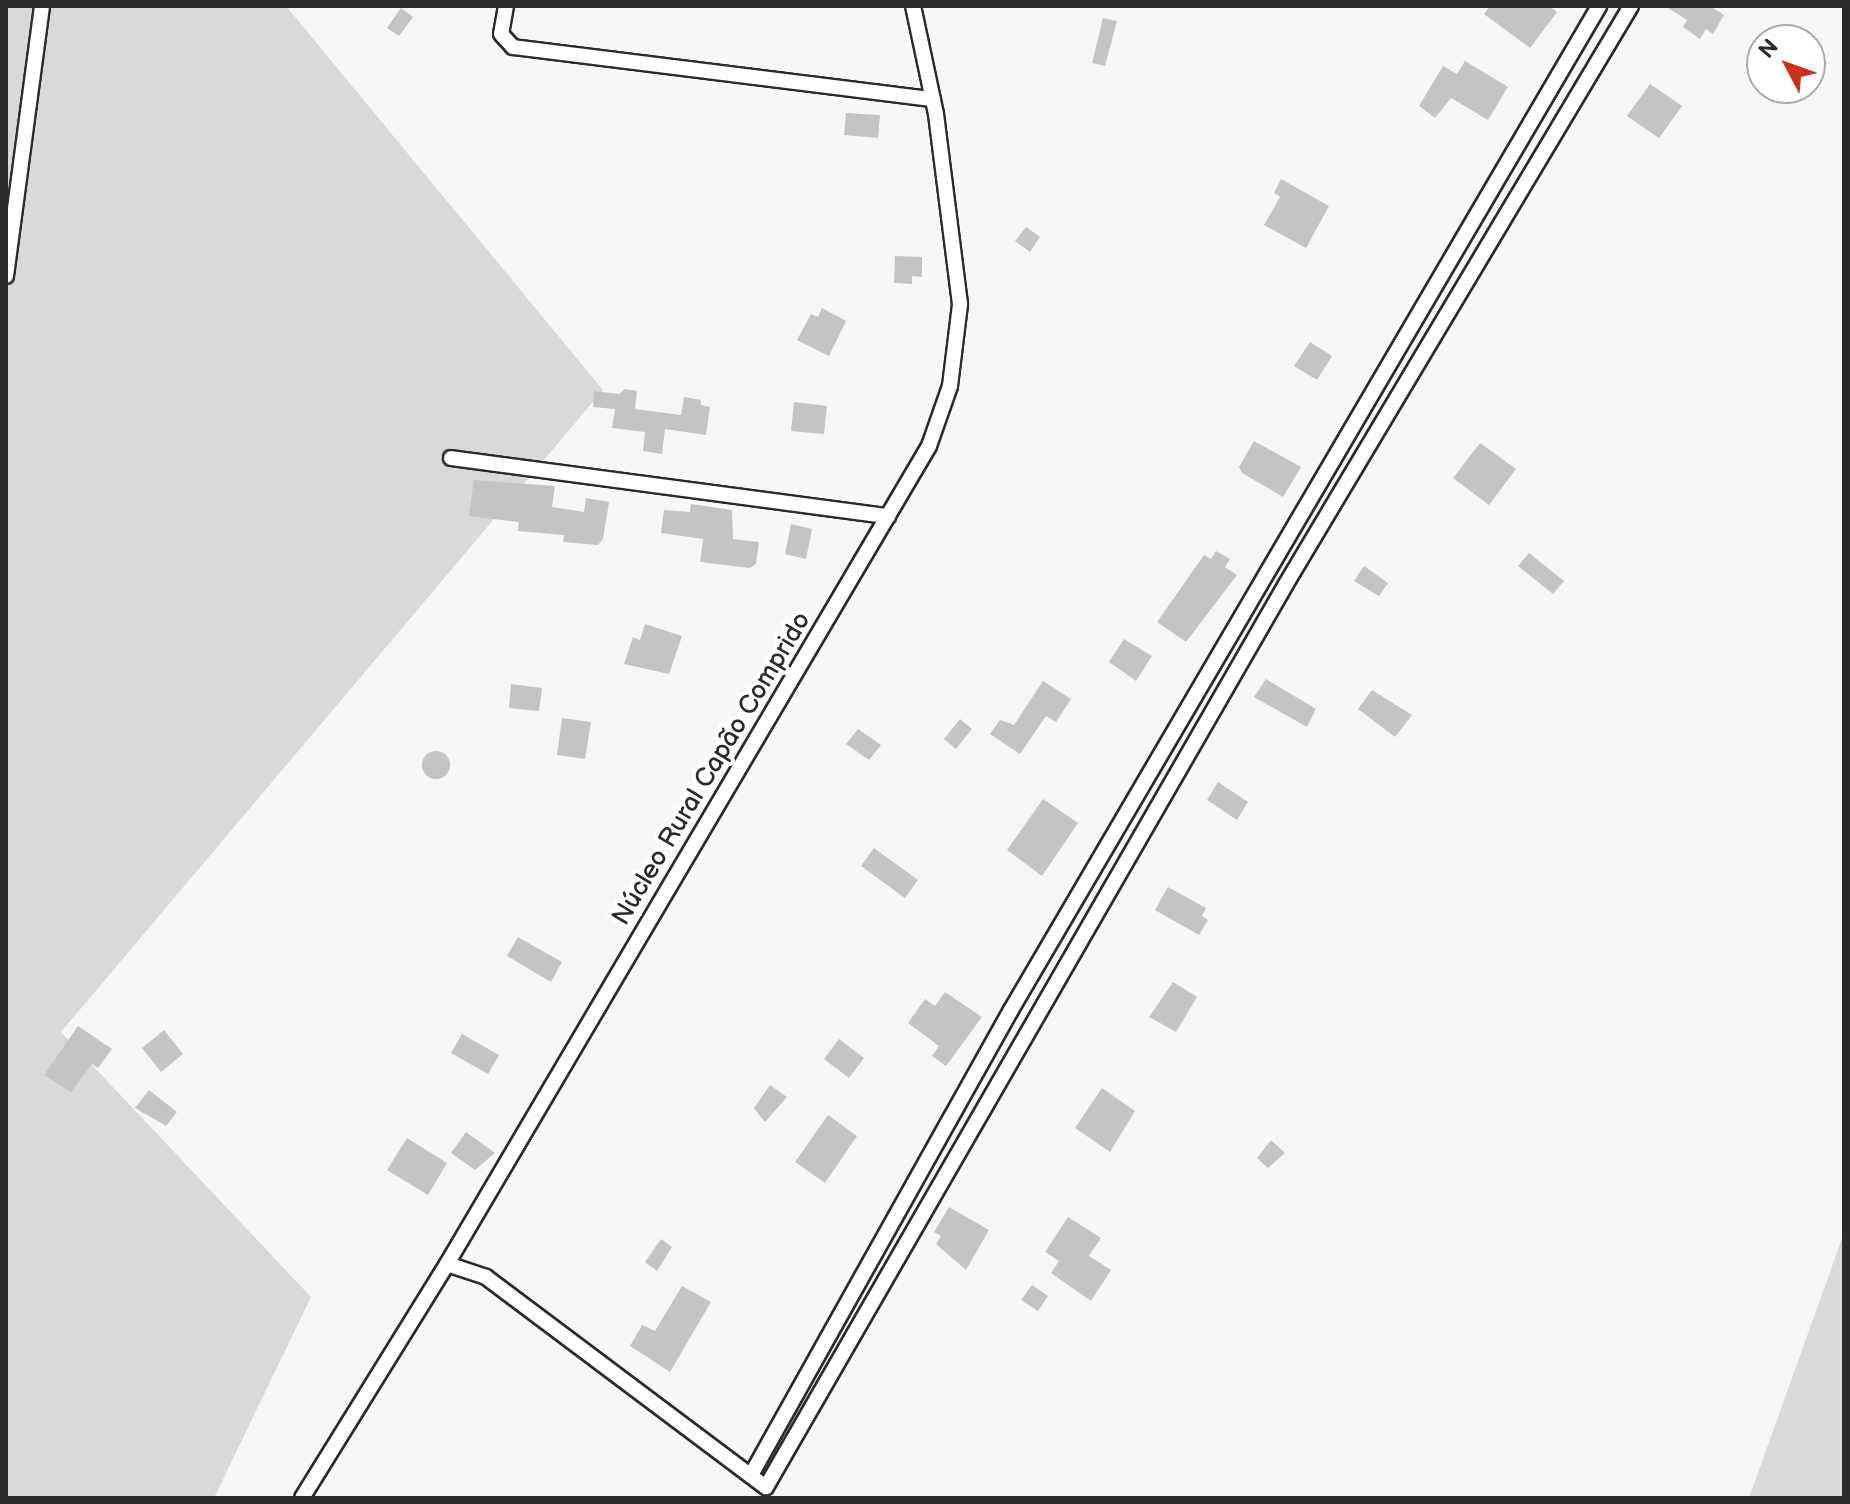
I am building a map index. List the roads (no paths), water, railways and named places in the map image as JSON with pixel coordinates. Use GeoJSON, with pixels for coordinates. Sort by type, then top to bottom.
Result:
{"type":"FeatureCollection","features":[{"type":"Feature","properties":{"kind":"street"},"geometry":{"type":"LineString","coordinates":[[6,276],[42,6]]}},
{"type":"Feature","properties":{"kind":"street"},"geometry":{"type":"LineString","coordinates":[[506,6],[501,34],[513,47],[933,99]]}},
{"type":"Feature","properties":{"kind":"street","name":"Núcleo Rural Capão Comprido"},"geometry":{"type":"LineString","coordinates":[[302,1498],[447,1264],[929,446],[950,386],[960,304],[933,99],[913,6]]}},
{"type":"Feature","properties":{"kind":"street"},"geometry":{"type":"LineString","coordinates":[[751,1475],[1066,915],[1599,6]]}},
{"type":"Feature","properties":{"kind":"street"},"geometry":{"type":"LineString","coordinates":[[447,1264],[486,1277],[766,1487],[1286,584],[1631,6]]}},
{"type":"Feature","properties":{"kind":"street"},"geometry":{"type":"LineString","coordinates":[[1569,59],[1592,72]]}},
{"type":"Feature","properties":{"kind":"street"},"geometry":{"type":"LineString","coordinates":[[1441,277],[1464,290]]}},
{"type":"Feature","properties":{"kind":"street"},"geometry":{"type":"LineString","coordinates":[[451,458],[888,516]]}},
{"type":"Feature","properties":{"kind":"street"},"geometry":{"type":"LineString","coordinates":[[1066,915],[1090,928]]}}]}
